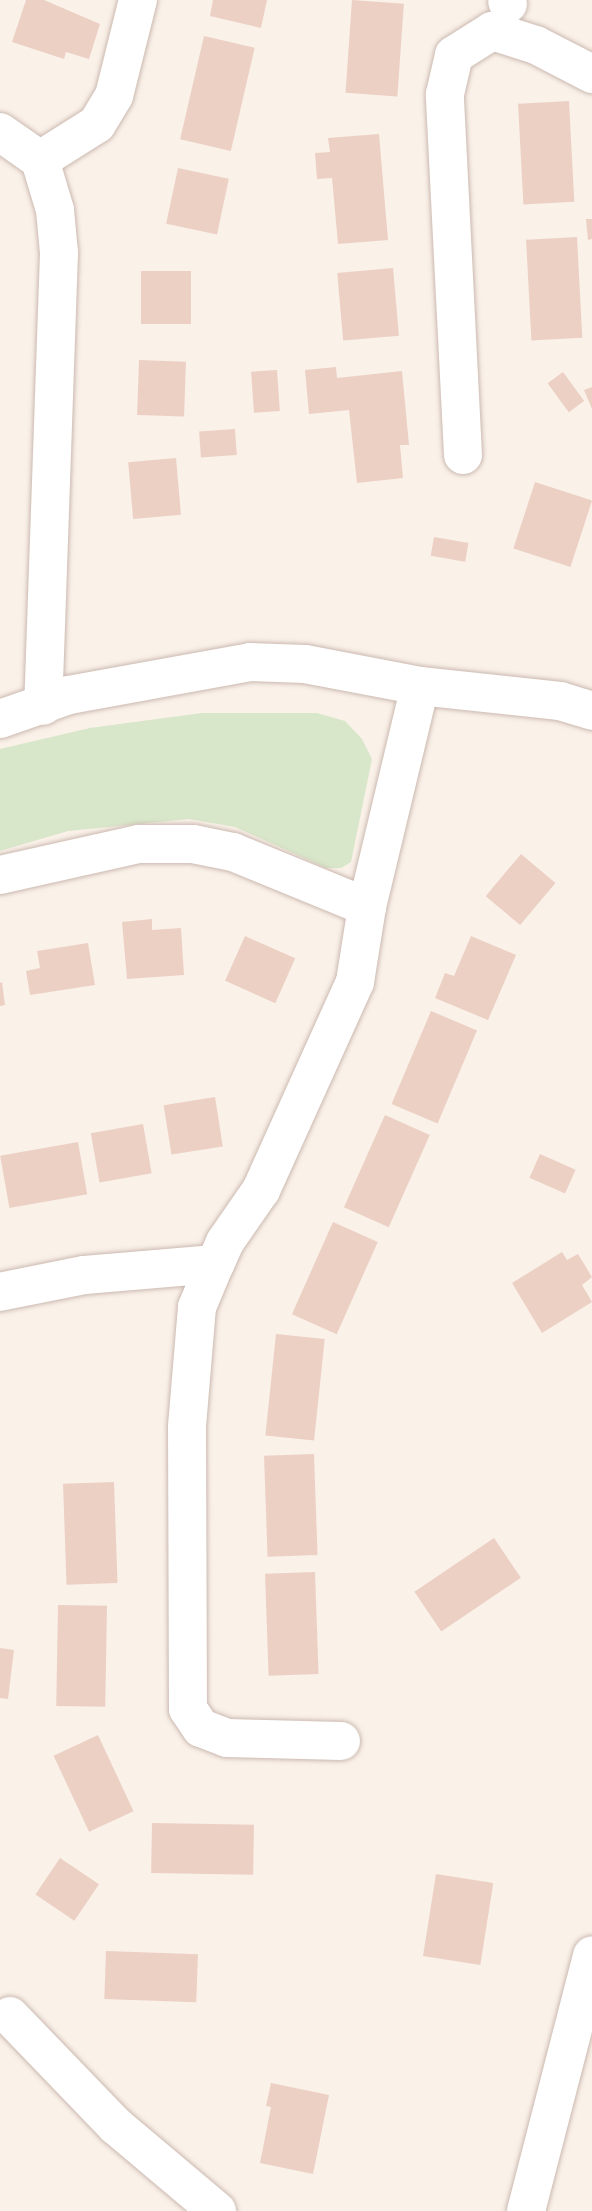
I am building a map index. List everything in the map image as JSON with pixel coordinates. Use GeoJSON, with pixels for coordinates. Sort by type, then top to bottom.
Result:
{"type":"FeatureCollection","features":[{"type":"Feature","properties":{"kind":"street"},"geometry":{"type":"LineString","coordinates":[[40,160],[82,135],[102,115],[114,96],[138,0]]}},
{"type":"Feature","properties":{"kind":"street"},"geometry":{"type":"LineString","coordinates":[[463,455],[444,94],[454,55],[492,31],[536,45],[592,74]]}},
{"type":"Feature","properties":{"kind":"street"},"geometry":{"type":"LineString","coordinates":[[0,131],[40,160],[55,210],[59,253],[43,706]]}},
{"type":"Feature","properties":{"kind":"street"},"geometry":{"type":"LineString","coordinates":[[0,719],[69,695],[152,677],[250,662],[305,664],[420,686],[560,701],[592,710]]}},
{"type":"Feature","properties":{"kind":"street"},"geometry":{"type":"LineString","coordinates":[[341,1741],[227,1738],[201,1728],[188,1709],[187,1427],[197,1307],[225,1241],[261,1190],[355,982],[367,907],[420,686]]}},
{"type":"Feature","properties":{"kind":"street"},"geometry":{"type":"LineString","coordinates":[[0,874],[139,844],[193,844],[233,852],[367,907]]}},
{"type":"Feature","properties":{"kind":"street"},"geometry":{"type":"LineString","coordinates":[[0,1292],[84,1275],[215,1264]]}},
{"type":"Feature","properties":{"kind":"street"},"geometry":{"type":"LineString","coordinates":[[526,2211],[592,1955]]}},
{"type":"Feature","properties":{"kind":"street"},"geometry":{"type":"LineString","coordinates":[[10,2016],[116,2126],[217,2211]]}},
{"type":"Feature","properties":{"kind":"green space"},"geometry":{"type":"Polygon","coordinates":[[[202,713],[317,713],[345,721],[362,739],[372,759],[351,862],[341,868],[326,868],[235,827],[189,819],[68,831],[0,851],[0,749],[90,728],[202,713]]]}},
{"type":"Feature","properties":{"kind":"building"},"geometry":{"type":"Polygon","coordinates":[[[26,0],[44,0],[100,24],[89,59],[66,52],[64,59],[12,42],[26,0]]]}},
{"type":"Feature","properties":{"kind":"building"},"geometry":{"type":"Polygon","coordinates":[[[213,0],[267,0],[261,28],[210,16],[213,0]]]}},
{"type":"Feature","properties":{"kind":"building"},"geometry":{"type":"Polygon","coordinates":[[[352,0],[404,4],[397,96],[346,93],[352,0]]]}},
{"type":"Feature","properties":{"kind":"building"},"geometry":{"type":"Polygon","coordinates":[[[204,36],[255,48],[231,151],[180,139],[204,36]]]}},
{"type":"Feature","properties":{"kind":"building"},"geometry":{"type":"Polygon","coordinates":[[[569,101],[574,202],[523,205],[518,104],[569,101]]]}},
{"type":"Feature","properties":{"kind":"building"},"geometry":{"type":"Polygon","coordinates":[[[379,134],[388,240],[338,244],[332,178],[317,179],[315,153],[330,152],[328,138],[379,134]]]}},
{"type":"Feature","properties":{"kind":"building"},"geometry":{"type":"Polygon","coordinates":[[[178,168],[229,179],[217,235],[166,224],[178,168]]]}},
{"type":"Feature","properties":{"kind":"building"},"geometry":{"type":"Polygon","coordinates":[[[586,219],[592,219],[592,239],[588,240],[586,219]]]}},
{"type":"Feature","properties":{"kind":"building"},"geometry":{"type":"Polygon","coordinates":[[[577,237],[582,338],[531,341],[526,240],[577,237]]]}},
{"type":"Feature","properties":{"kind":"building"},"geometry":{"type":"Polygon","coordinates":[[[393,268],[399,336],[343,341],[337,273],[393,268]]]}},
{"type":"Feature","properties":{"kind":"building"},"geometry":{"type":"Polygon","coordinates":[[[141,271],[191,271],[191,324],[141,324],[141,271]]]}},
{"type":"Feature","properties":{"kind":"building"},"geometry":{"type":"Polygon","coordinates":[[[139,360],[186,362],[184,417],[137,415],[139,360]]]}},
{"type":"Feature","properties":{"kind":"building"},"geometry":{"type":"Polygon","coordinates":[[[336,367],[337,378],[402,371],[409,445],[400,445],[403,478],[357,483],[349,410],[309,414],[305,370],[336,367]]]}},
{"type":"Feature","properties":{"kind":"building"},"geometry":{"type":"Polygon","coordinates":[[[277,370],[280,411],[254,413],[251,372],[277,370]]]}},
{"type":"Feature","properties":{"kind":"building"},"geometry":{"type":"Polygon","coordinates":[[[563,372],[584,401],[569,412],[548,383],[563,372]]]}},
{"type":"Feature","properties":{"kind":"building"},"geometry":{"type":"Polygon","coordinates":[[[592,387],[592,409],[584,390],[592,387]]]}},
{"type":"Feature","properties":{"kind":"building"},"geometry":{"type":"Polygon","coordinates":[[[235,429],[237,455],[201,457],[199,432],[235,429]]]}},
{"type":"Feature","properties":{"kind":"building"},"geometry":{"type":"Polygon","coordinates":[[[176,458],[181,515],[133,519],[128,462],[176,458]]]}},
{"type":"Feature","properties":{"kind":"building"},"geometry":{"type":"Polygon","coordinates":[[[535,482],[592,501],[570,567],[513,549],[535,482]]]}},
{"type":"Feature","properties":{"kind":"building"},"geometry":{"type":"Polygon","coordinates":[[[434,537],[468,543],[465,562],[431,556],[434,537]]]}},
{"type":"Feature","properties":{"kind":"building"},"geometry":{"type":"Polygon","coordinates":[[[521,854],[555,883],[520,925],[486,896],[521,854]]]}},
{"type":"Feature","properties":{"kind":"building"},"geometry":{"type":"Polygon","coordinates":[[[152,919],[152,930],[181,928],[184,975],[127,979],[122,922],[152,919]]]}},
{"type":"Feature","properties":{"kind":"building"},"geometry":{"type":"Polygon","coordinates":[[[245,936],[295,958],[275,1003],[225,981],[245,936]]]}},
{"type":"Feature","properties":{"kind":"building"},"geometry":{"type":"Polygon","coordinates":[[[471,936],[516,955],[488,1020],[435,998],[445,973],[454,976],[471,936]]]}},
{"type":"Feature","properties":{"kind":"building"},"geometry":{"type":"Polygon","coordinates":[[[88,943],[95,985],[30,995],[26,971],[40,968],[37,951],[88,943]]]}},
{"type":"Feature","properties":{"kind":"building"},"geometry":{"type":"Polygon","coordinates":[[[2,982],[5,1005],[0,1006],[0,983],[2,982]]]}},
{"type":"Feature","properties":{"kind":"building"},"geometry":{"type":"Polygon","coordinates":[[[431,1011],[477,1031],[438,1124],[392,1104],[431,1011]]]}},
{"type":"Feature","properties":{"kind":"building"},"geometry":{"type":"Polygon","coordinates":[[[215,1097],[223,1146],[171,1155],[164,1105],[215,1097]]]}},
{"type":"Feature","properties":{"kind":"building"},"geometry":{"type":"Polygon","coordinates":[[[385,1115],[430,1135],[389,1227],[344,1207],[385,1115]]]}},
{"type":"Feature","properties":{"kind":"building"},"geometry":{"type":"Polygon","coordinates":[[[143,1124],[152,1173],[99,1182],[91,1133],[143,1124]]]}},
{"type":"Feature","properties":{"kind":"building"},"geometry":{"type":"Polygon","coordinates":[[[78,1142],[87,1194],[9,1208],[0,1156],[78,1142]]]}},
{"type":"Feature","properties":{"kind":"building"},"geometry":{"type":"Polygon","coordinates":[[[540,1154],[576,1170],[565,1194],[529,1178],[540,1154]]]}},
{"type":"Feature","properties":{"kind":"building"},"geometry":{"type":"Polygon","coordinates":[[[333,1222],[378,1242],[337,1334],[292,1314],[333,1222]]]}},
{"type":"Feature","properties":{"kind":"building"},"geometry":{"type":"Polygon","coordinates":[[[562,1252],[567,1260],[578,1254],[592,1277],[582,1285],[592,1302],[542,1333],[512,1283],[562,1252]]]}},
{"type":"Feature","properties":{"kind":"building"},"geometry":{"type":"Polygon","coordinates":[[[276,1334],[325,1339],[314,1441],[265,1435],[276,1334]]]}},
{"type":"Feature","properties":{"kind":"building"},"geometry":{"type":"Polygon","coordinates":[[[314,1454],[318,1555],[268,1557],[264,1456],[314,1454]]]}},
{"type":"Feature","properties":{"kind":"building"},"geometry":{"type":"Polygon","coordinates":[[[114,1482],[118,1583],[67,1585],[63,1484],[114,1482]]]}},
{"type":"Feature","properties":{"kind":"building"},"geometry":{"type":"Polygon","coordinates":[[[494,1538],[521,1578],[441,1631],[414,1592],[494,1538]]]}},
{"type":"Feature","properties":{"kind":"building"},"geometry":{"type":"Polygon","coordinates":[[[315,1572],[319,1674],[269,1676],[265,1574],[315,1572]]]}},
{"type":"Feature","properties":{"kind":"building"},"geometry":{"type":"Polygon","coordinates":[[[58,1605],[107,1606],[105,1707],[56,1706],[58,1605]]]}},
{"type":"Feature","properties":{"kind":"building"},"geometry":{"type":"Polygon","coordinates":[[[0,1648],[14,1650],[8,1699],[0,1698],[0,1648]]]}},
{"type":"Feature","properties":{"kind":"building"},"geometry":{"type":"Polygon","coordinates":[[[98,1735],[133,1811],[89,1832],[54,1756],[98,1735]]]}},
{"type":"Feature","properties":{"kind":"building"},"geometry":{"type":"Polygon","coordinates":[[[152,1823],[254,1825],[253,1875],[151,1873],[152,1823]]]}},
{"type":"Feature","properties":{"kind":"building"},"geometry":{"type":"Polygon","coordinates":[[[60,1858],[99,1884],[74,1921],[35,1894],[60,1858]]]}},
{"type":"Feature","properties":{"kind":"building"},"geometry":{"type":"Polygon","coordinates":[[[436,1874],[493,1883],[480,1965],[423,1956],[436,1874]]]}},
{"type":"Feature","properties":{"kind":"building"},"geometry":{"type":"Polygon","coordinates":[[[106,1951],[198,1954],[196,2002],[104,1999],[106,1951]]]}},
{"type":"Feature","properties":{"kind":"building"},"geometry":{"type":"Polygon","coordinates":[[[271,2083],[329,2095],[313,2174],[260,2163],[271,2107],[266,2106],[271,2083]]]}}]}
